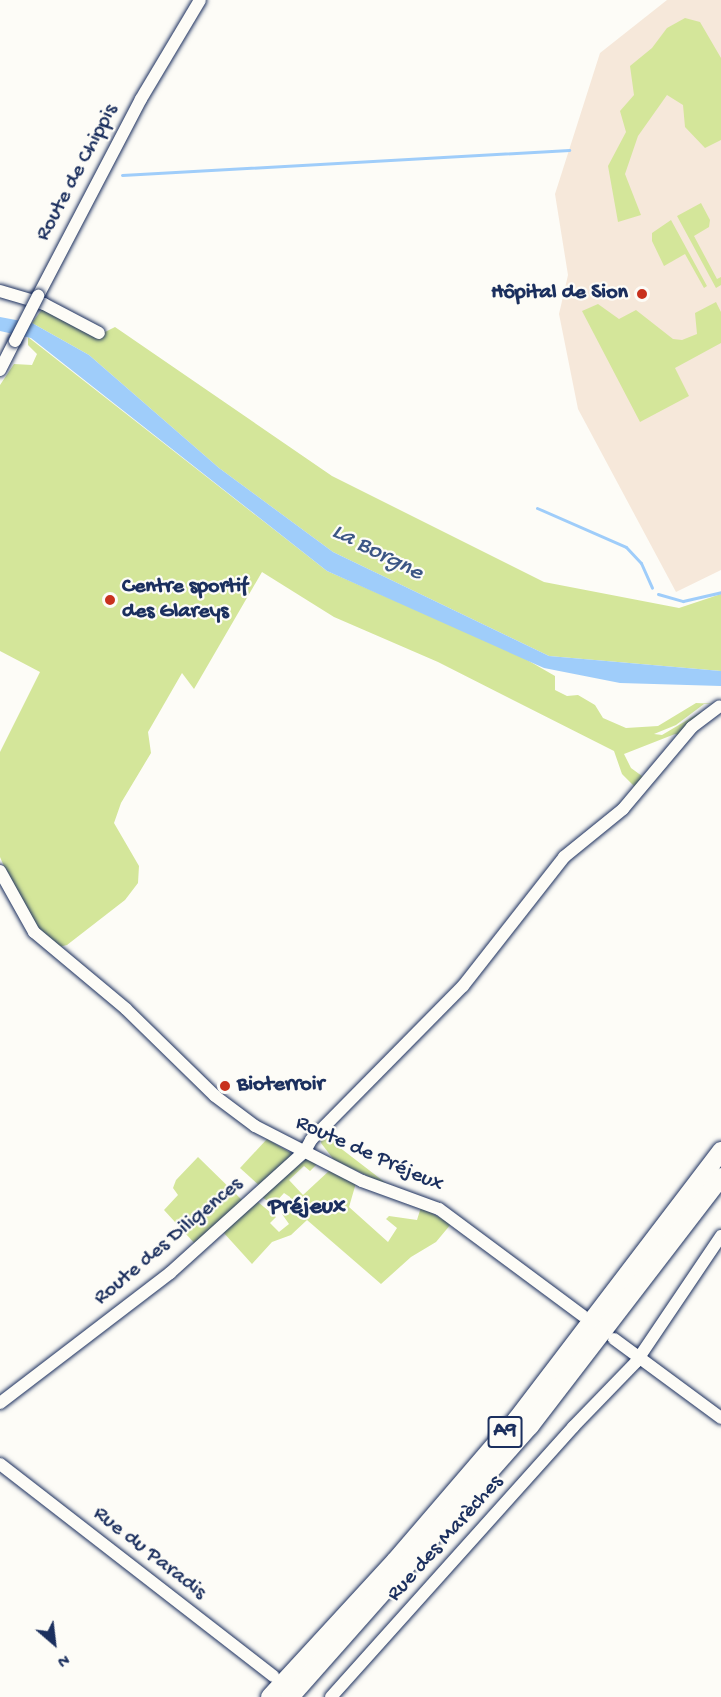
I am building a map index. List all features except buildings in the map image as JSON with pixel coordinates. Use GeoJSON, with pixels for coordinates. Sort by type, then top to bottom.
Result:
{"type":"FeatureCollection","features":[{"type":"Feature","properties":{"kind":"highway","name":"A9"},"geometry":{"type":"LineString","coordinates":[[270,1697],[395,1561],[510,1427],[721,1151]]}},
{"type":"Feature","properties":{"kind":"highway","name":"A9"},"geometry":{"type":"LineString","coordinates":[[290,1697],[530,1426],[721,1177]]}},
{"type":"Feature","properties":{"kind":"street","name":"Route de Chippis"},"geometry":{"type":"LineString","coordinates":[[0,370],[3,355],[15,341],[141,99],[200,0]]}},
{"type":"Feature","properties":{"kind":"street"},"geometry":{"type":"LineString","coordinates":[[0,291],[44,304],[99,333]]}},
{"type":"Feature","properties":{"kind":"street","name":"Route des Diligences"},"geometry":{"type":"LineString","coordinates":[[0,1403],[170,1274],[305,1151],[351,1099],[463,986],[564,857],[622,808],[692,727],[718,711]]}},
{"type":"Feature","properties":{"kind":"street","name":"Route de Préjeux"},"geometry":{"type":"LineString","coordinates":[[0,871],[24,918],[48,947],[126,1008],[215,1096],[255,1126],[362,1180],[439,1209],[583,1316]]}},
{"type":"Feature","properties":{"kind":"street","name":"Rue des Marèches"},"geometry":{"type":"LineString","coordinates":[[331,1697],[573,1427],[639,1358],[721,1236]]}},
{"type":"Feature","properties":{"kind":"street"},"geometry":{"type":"LineString","coordinates":[[614,1339],[721,1418]]}},
{"type":"Feature","properties":{"kind":"street","name":"Rue du Paradis"},"geometry":{"type":"LineString","coordinates":[[0,1464],[273,1676]]}},
{"type":"Feature","properties":{"kind":"shaded area","name":"Hôpital de Sion"},"geometry":{"type":"Polygon","coordinates":[[[667,0],[721,0],[721,570],[676,592],[578,409],[559,314],[568,275],[555,194],[600,53],[667,0]]]}},
{"type":"Feature","properties":{"kind":"green space"},"geometry":{"type":"Polygon","coordinates":[[[685,18],[700,22],[721,58],[721,140],[705,148],[685,127],[683,105],[667,95],[638,136],[625,174],[641,215],[618,222],[608,166],[626,132],[620,111],[634,95],[630,66],[652,48],[667,28],[685,18]]]}},
{"type":"Feature","properties":{"kind":"green space"},"geometry":{"type":"Polygon","coordinates":[[[701,203],[710,220],[709,227],[694,236],[717,279],[721,277],[721,285],[716,288],[677,216],[701,203]]]}},
{"type":"Feature","properties":{"kind":"green space"},"geometry":{"type":"Polygon","coordinates":[[[671,220],[707,286],[704,288],[685,254],[664,266],[652,241],[652,233],[671,220]]]}},
{"type":"Feature","properties":{"kind":"green space"},"geometry":{"type":"Polygon","coordinates":[[[716,302],[721,312],[721,343],[675,368],[689,396],[640,422],[582,311],[598,304],[619,319],[636,310],[673,339],[682,340],[697,334],[695,313],[716,302]]]}},
{"type":"Feature","properties":{"kind":"green space"},"geometry":{"type":"Polygon","coordinates":[[[43,308],[95,337],[115,327],[332,476],[544,582],[679,608],[721,594],[721,671],[549,656],[333,552],[219,468],[89,355],[32,323],[43,308]]]}},
{"type":"Feature","properties":{"kind":"green space","name":"Centre sportif des Glareys"},"geometry":{"type":"Polygon","coordinates":[[[28,337],[327,571],[515,653],[555,676],[555,690],[567,696],[578,695],[595,705],[603,718],[626,728],[658,726],[696,703],[719,704],[704,704],[676,725],[654,734],[662,735],[699,713],[710,710],[681,736],[675,734],[624,754],[631,768],[646,779],[637,789],[622,774],[614,751],[438,662],[334,617],[262,572],[194,689],[182,673],[148,732],[151,753],[121,803],[114,823],[139,866],[138,883],[125,900],[67,945],[59,947],[45,938],[16,894],[0,857],[0,752],[40,672],[0,651],[0,385],[14,364],[32,365],[37,354],[28,345],[28,337]]]}},
{"type":"Feature","properties":{"kind":"green space"},"geometry":{"type":"Polygon","coordinates":[[[323,1129],[339,1147],[391,1187],[334,1160],[321,1143],[323,1129]]]}},
{"type":"Feature","properties":{"kind":"green space"},"geometry":{"type":"Polygon","coordinates":[[[267,1139],[291,1153],[290,1161],[261,1187],[240,1168],[267,1139]]]}},
{"type":"Feature","properties":{"kind":"green space"},"geometry":{"type":"Polygon","coordinates":[[[198,1157],[245,1203],[197,1246],[164,1210],[178,1195],[173,1188],[176,1180],[198,1157]]]}},
{"type":"Feature","properties":{"kind":"green space"},"geometry":{"type":"Polygon","coordinates":[[[307,1158],[317,1164],[310,1171],[304,1166],[289,1180],[303,1195],[330,1170],[356,1183],[349,1207],[388,1242],[397,1228],[386,1219],[389,1216],[417,1220],[421,1207],[451,1224],[436,1242],[411,1257],[381,1284],[307,1220],[291,1235],[272,1242],[252,1264],[223,1232],[258,1202],[276,1217],[270,1223],[279,1232],[289,1224],[282,1214],[293,1204],[290,1197],[284,1193],[273,1205],[262,1197],[307,1158]]]}},
{"type":"Feature","properties":{"kind":"water"},"geometry":{"type":"Polygon","coordinates":[[[0,317],[32,323],[89,355],[219,468],[333,552],[549,656],[721,671],[721,686],[620,683],[544,668],[327,571],[31,338],[0,331],[0,317]]]}},
{"type":"Feature","properties":{"kind":"waterway"},"geometry":{"type":"LineString","coordinates":[[122,175],[569,150]]}},
{"type":"Feature","properties":{"kind":"waterway"},"geometry":{"type":"LineString","coordinates":[[537,508],[626,547],[641,563],[652,588]]}},
{"type":"Feature","properties":{"kind":"waterway"},"geometry":{"type":"LineString","coordinates":[[658,594],[683,601],[721,592]]}},
{"type":"Feature","properties":{"kind":"place","name":"Hôpital de Sion"},"geometry":{"type":"Point","coordinates":[642,294]}},
{"type":"Feature","properties":{"kind":"place","name":"Centre sportif des Glareys"},"geometry":{"type":"Point","coordinates":[110,600]}},
{"type":"Feature","properties":{"kind":"place","name":"Bioterroir"},"geometry":{"type":"Point","coordinates":[225,1086]}},
{"type":"Feature","properties":{"kind":"district","name":"Préjeux"},"geometry":{"type":"Point","coordinates":[307,1208]}},
{"type":"Feature","properties":{"kind":"water label","name":"La Borgne"},"geometry":{"type":"Point","coordinates":[377,553]}}]}
